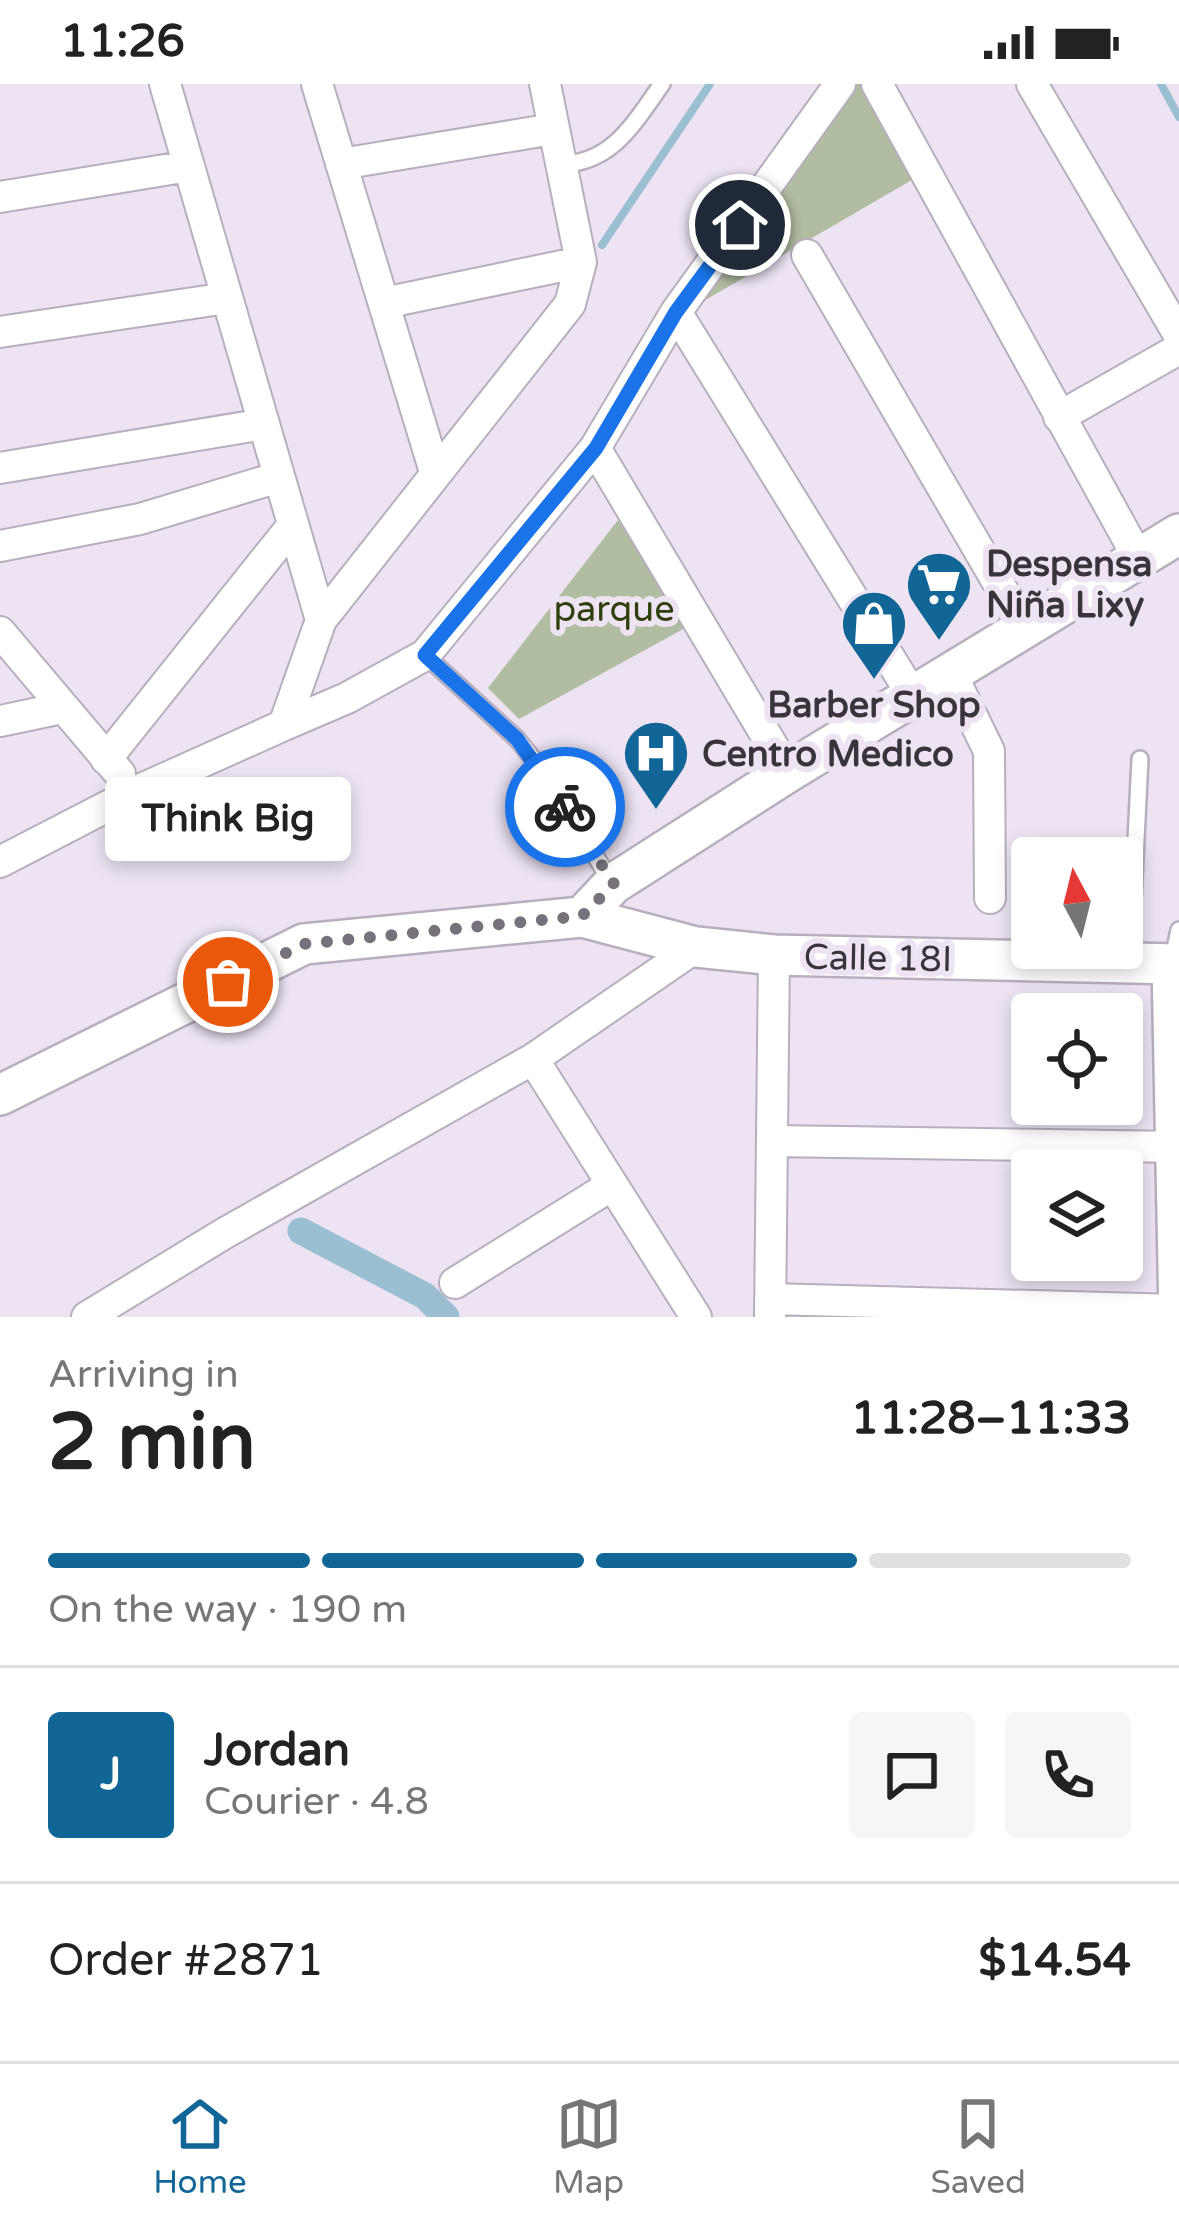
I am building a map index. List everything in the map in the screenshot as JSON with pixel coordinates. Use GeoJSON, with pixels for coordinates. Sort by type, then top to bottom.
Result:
{"type":"FeatureCollection","features":[{"type":"Feature","properties":{"kind":"street"},"geometry":{"type":"LineString","coordinates":[[166,84],[321,620]]}},
{"type":"Feature","properties":{"kind":"street"},"geometry":{"type":"LineString","coordinates":[[317,84],[434,472]]}},
{"type":"Feature","properties":{"kind":"street"},"geometry":{"type":"LineString","coordinates":[[284,725],[321,620],[570,304],[581,262],[544,84]]}},
{"type":"Feature","properties":{"kind":"street"},"geometry":{"type":"LineString","coordinates":[[0,862],[137,791],[347,698],[425,655],[596,448],[676,312],[840,84]]}},
{"type":"Feature","properties":{"kind":"street"},"geometry":{"type":"LineString","coordinates":[[877,84],[1140,561]]}},
{"type":"Feature","properties":{"kind":"street"},"geometry":{"type":"LineString","coordinates":[[1032,84],[1179,335]]}},
{"type":"Feature","properties":{"kind":"street"},"geometry":{"type":"LineString","coordinates":[[341,164],[553,130]]}},
{"type":"Feature","properties":{"kind":"street"},"geometry":{"type":"LineString","coordinates":[[0,196],[189,166]]}},
{"type":"Feature","properties":{"kind":"street"},"geometry":{"type":"LineString","coordinates":[[807,255],[1025,629]]}},
{"type":"Feature","properties":{"kind":"street"},"geometry":{"type":"LineString","coordinates":[[384,303],[581,262]]}},
{"type":"Feature","properties":{"kind":"street"},"geometry":{"type":"LineString","coordinates":[[0,332],[227,298]]}},
{"type":"Feature","properties":{"kind":"street"},"geometry":{"type":"LineString","coordinates":[[676,312],[913,696]]}},
{"type":"Feature","properties":{"kind":"street"},"geometry":{"type":"LineString","coordinates":[[1059,417],[1179,349]]}},
{"type":"Feature","properties":{"kind":"street"},"geometry":{"type":"LineString","coordinates":[[0,468],[264,424]]}},
{"type":"Feature","properties":{"kind":"street"},"geometry":{"type":"LineString","coordinates":[[596,448],[788,772]]}},
{"type":"Feature","properties":{"kind":"street"},"geometry":{"type":"LineString","coordinates":[[0,546],[140,519],[279,476]]}},
{"type":"Feature","properties":{"kind":"street"},"geometry":{"type":"LineString","coordinates":[[106,759],[293,525]]}},
{"type":"Feature","properties":{"kind":"street"},"geometry":{"type":"LineString","coordinates":[[0,1095],[304,944],[582,916],[614,884],[788,772],[1179,534]]}},
{"type":"Feature","properties":{"kind":"street"},"geometry":{"type":"LineString","coordinates":[[0,632],[137,791]]}},
{"type":"Feature","properties":{"kind":"street"},"geometry":{"type":"LineString","coordinates":[[951,673],[989,751],[990,898]]}},
{"type":"Feature","properties":{"kind":"street"},"geometry":{"type":"LineString","coordinates":[[0,721],[62,708]]}},
{"type":"Feature","properties":{"kind":"street","name":"Calle 18I"},"geometry":{"type":"LineString","coordinates":[[582,916],[696,947],[774,955],[1011,955]]}},
{"type":"Feature","properties":{"kind":"street"},"geometry":{"type":"LineString","coordinates":[[87,1317],[134,1303],[533,1058],[696,947]]}},
{"type":"Feature","properties":{"kind":"street"},"geometry":{"type":"LineString","coordinates":[[774,955],[770,1308],[1179,1313],[1177,952]]}},
{"type":"Feature","properties":{"kind":"street","name":"Calle 18I"},"geometry":{"type":"LineString","coordinates":[[1143,961],[1177,952]]}},
{"type":"Feature","properties":{"kind":"street"},"geometry":{"type":"LineString","coordinates":[[533,1058],[686,1313]]}},
{"type":"Feature","properties":{"kind":"street"},"geometry":{"type":"LineString","coordinates":[[772,1141],[1177,1147]]}},
{"type":"Feature","properties":{"kind":"street"},"geometry":{"type":"LineString","coordinates":[[455,1283],[611,1185]]}},
{"type":"Feature","properties":{"kind":"lane"},"geometry":{"type":"LineString","coordinates":[[560,164],[582,164],[603,156],[662,84]]}},
{"type":"Feature","properties":{"kind":"lane"},"geometry":{"type":"LineString","coordinates":[[425,655],[517,739],[614,884]]}},
{"type":"Feature","properties":{"kind":"lane"},"geometry":{"type":"LineString","coordinates":[[1136,837],[1140,759]]}},
{"type":"Feature","properties":{"kind":"green space"},"geometry":{"type":"Polygon","coordinates":[[[851,84],[867,84],[917,177],[683,313],[851,84]]]}},
{"type":"Feature","properties":{"kind":"green space","name":"parque"},"geometry":{"type":"Polygon","coordinates":[[[618,520],[687,627],[519,719],[488,688],[618,520]]]}},
{"type":"Feature","properties":{"kind":"waterway"},"geometry":{"type":"LineString","coordinates":[[602,245],[710,84]]}},
{"type":"Feature","properties":{"kind":"waterway"},"geometry":{"type":"LineString","coordinates":[[1161,84],[1179,117]]}},
{"type":"Feature","properties":{"kind":"waterway"},"geometry":{"type":"LineString","coordinates":[[301,1231],[425,1296],[446,1317]]}},
{"type":"Feature","properties":{"kind":"way so far"},"geometry":{"type":"LineString","coordinates":[[228,982],[304,944],[582,916],[614,884],[565,807]]}},
{"type":"Feature","properties":{"kind":"place","name":"Despensa Niña Lixy"},"geometry":{"type":"Point","coordinates":[939,643]}},
{"type":"Feature","properties":{"kind":"place","name":"Barber Shop"},"geometry":{"type":"Point","coordinates":[874,682]}},
{"type":"Feature","properties":{"kind":"place","name":"Centro Medico"},"geometry":{"type":"Point","coordinates":[656,812]}},
{"type":"Feature","properties":{"kind":"place","name":"Think Big"},"geometry":{"type":"Point","coordinates":[228,982]}},
{"type":"Feature","properties":{"kind":"route"},"geometry":{"type":"LineString","coordinates":[[565,807],[517,739],[425,655],[596,448],[676,312],[740,225]]}}]}
